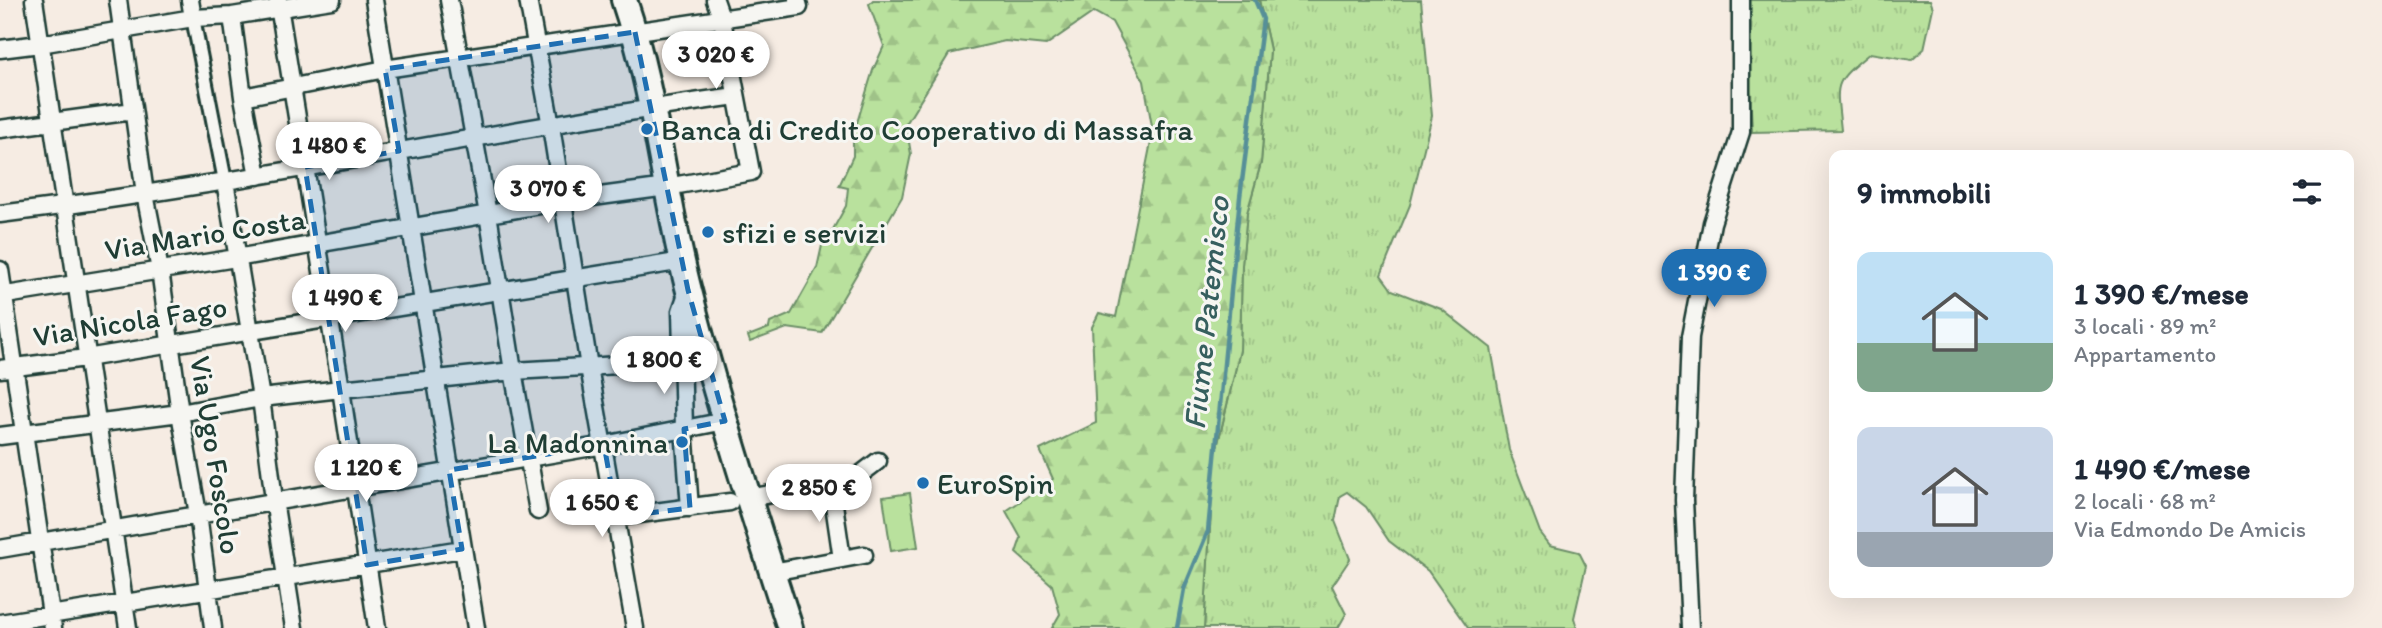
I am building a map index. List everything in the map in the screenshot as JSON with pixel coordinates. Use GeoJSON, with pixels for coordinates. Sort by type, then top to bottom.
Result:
{"type":"FeatureCollection","features":[{"type":"Feature","properties":{"kind":"main road"},"geometry":{"type":"LineString","coordinates":[[624,0],[635,32],[688,290],[725,421],[739,500],[772,572],[790,628]]}},
{"type":"Feature","properties":{"kind":"street"},"geometry":{"type":"LineString","coordinates":[[34,0],[128,628]]}},
{"type":"Feature","properties":{"kind":"street","name":"Via Ugo Foscolo"},"geometry":{"type":"LineString","coordinates":[[118,0],[145,194],[160,270],[213,628]]}},
{"type":"Feature","properties":{"kind":"street"},"geometry":{"type":"LineString","coordinates":[[190,0],[251,331],[294,628]]}},
{"type":"Feature","properties":{"kind":"street"},"geometry":{"type":"LineString","coordinates":[[0,49],[193,18],[232,16],[279,4],[332,0]]}},
{"type":"Feature","properties":{"kind":"street"},"geometry":{"type":"LineString","coordinates":[[374,0],[475,628]]}},
{"type":"Feature","properties":{"kind":"street"},"geometry":{"type":"LineString","coordinates":[[449,0],[538,511]]}},
{"type":"Feature","properties":{"kind":"street"},"geometry":{"type":"LineString","coordinates":[[528,0],[635,628]]}},
{"type":"Feature","properties":{"kind":"street"},"geometry":{"type":"LineString","coordinates":[[0,215],[258,176],[651,108],[736,96],[722,20],[715,0]]}},
{"type":"Feature","properties":{"kind":"street"},"geometry":{"type":"LineString","coordinates":[[1690,628],[1684,500],[1690,337],[1712,223],[1741,132],[1741,0]]}},
{"type":"Feature","properties":{"kind":"street"},"geometry":{"type":"LineString","coordinates":[[279,4],[357,487],[377,628]]}},
{"type":"Feature","properties":{"kind":"street"},"geometry":{"type":"LineString","coordinates":[[243,97],[385,69],[722,20],[798,4]]}},
{"type":"Feature","properties":{"kind":"street"},"geometry":{"type":"LineString","coordinates":[[232,16],[243,97],[258,176]]}},
{"type":"Feature","properties":{"kind":"street","name":"Via Mario Costa"},"geometry":{"type":"LineString","coordinates":[[2,295],[751,172],[736,96]]}},
{"type":"Feature","properties":{"kind":"street"},"geometry":{"type":"LineString","coordinates":[[0,129],[133,111]]}},
{"type":"Feature","properties":{"kind":"street","name":"Via Nicola Fago"},"geometry":{"type":"LineString","coordinates":[[7,368],[86,358],[683,261]]}},
{"type":"Feature","properties":{"kind":"street"},"geometry":{"type":"LineString","coordinates":[[0,270],[7,368],[25,433],[52,621]]}},
{"type":"Feature","properties":{"kind":"street"},"geometry":{"type":"LineString","coordinates":[[688,290],[681,311],[681,362],[690,508]]}},
{"type":"Feature","properties":{"kind":"street"},"geometry":{"type":"LineString","coordinates":[[0,436],[341,389],[513,372],[708,360]]}},
{"type":"Feature","properties":{"kind":"street"},"geometry":{"type":"LineString","coordinates":[[0,549],[725,421]]}},
{"type":"Feature","properties":{"kind":"street"},"geometry":{"type":"LineString","coordinates":[[617,517],[690,508],[831,484],[857,477],[878,461]]}},
{"type":"Feature","properties":{"kind":"street"},"geometry":{"type":"LineString","coordinates":[[831,484],[842,559]]}},
{"type":"Feature","properties":{"kind":"street"},"geometry":{"type":"LineString","coordinates":[[0,624],[52,621],[126,603],[461,549]]}},
{"type":"Feature","properties":{"kind":"street"},"geometry":{"type":"LineString","coordinates":[[772,572],[864,555]]}},
{"type":"Feature","properties":{"kind":"highlighted area"},"geometry":{"type":"Polygon","coordinates":[[[635,32],[688,290],[725,421],[684,429],[690,508],[617,517],[604,445],[449,470],[462,549],[367,565],[305,167],[399,151],[385,69],[635,32]]]}},
{"type":"Feature","properties":{"kind":"green space"},"geometry":{"type":"Polygon","coordinates":[[[873,0],[1259,0],[1270,50],[1261,163],[1247,213],[1242,265],[1240,350],[1214,460],[1204,628],[1052,628],[1060,614],[1052,585],[1016,553],[1021,538],[1006,511],[1053,479],[1040,450],[1096,423],[1092,327],[1099,313],[1116,317],[1153,132],[1144,81],[1112,22],[1094,12],[1046,45],[1005,41],[949,54],[906,124],[911,154],[902,197],[822,333],[787,328],[750,342],[748,336],[769,328],[770,323],[791,314],[817,268],[825,232],[831,233],[846,206],[848,188],[839,186],[853,156],[853,136],[873,70],[884,46],[869,4],[873,0]]]}},
{"type":"Feature","properties":{"kind":"green space"},"geometry":{"type":"Polygon","coordinates":[[[1259,0],[1421,0],[1432,116],[1410,205],[1381,275],[1392,290],[1441,309],[1491,348],[1509,450],[1540,532],[1550,545],[1579,552],[1586,566],[1574,618],[1577,628],[1468,628],[1428,571],[1389,541],[1366,507],[1347,492],[1340,496],[1335,521],[1350,559],[1332,586],[1346,614],[1338,628],[1204,628],[1214,460],[1240,350],[1242,265],[1247,213],[1261,163],[1270,50],[1259,0]]]}},
{"type":"Feature","properties":{"kind":"green space"},"geometry":{"type":"Polygon","coordinates":[[[1746,0],[1930,0],[1933,8],[1924,49],[1912,60],[1870,53],[1843,78],[1838,93],[1841,130],[1752,132],[1746,0]]]}},
{"type":"Feature","properties":{"kind":"green space"},"geometry":{"type":"Polygon","coordinates":[[[910,493],[918,547],[891,551],[883,497],[910,493]]]}},
{"type":"Feature","properties":{"kind":"waterway","name":"Fiume Patemisco"},"geometry":{"type":"LineString","coordinates":[[1177,628],[1184,589],[1208,531],[1240,197],[1263,19],[1255,0]]}},
{"type":"Feature","properties":{"kind":"place","name":"Banca di Credito Cooperativo di Massafra"},"geometry":{"type":"Point","coordinates":[647,129]}},
{"type":"Feature","properties":{"kind":"place","name":"sfizi e servizi"},"geometry":{"type":"Point","coordinates":[708,232]}},
{"type":"Feature","properties":{"kind":"place","name":"La Madonnina"},"geometry":{"type":"Point","coordinates":[682,442]}},
{"type":"Feature","properties":{"kind":"place","name":"EuroSpin"},"geometry":{"type":"Point","coordinates":[923,483]}}]}
